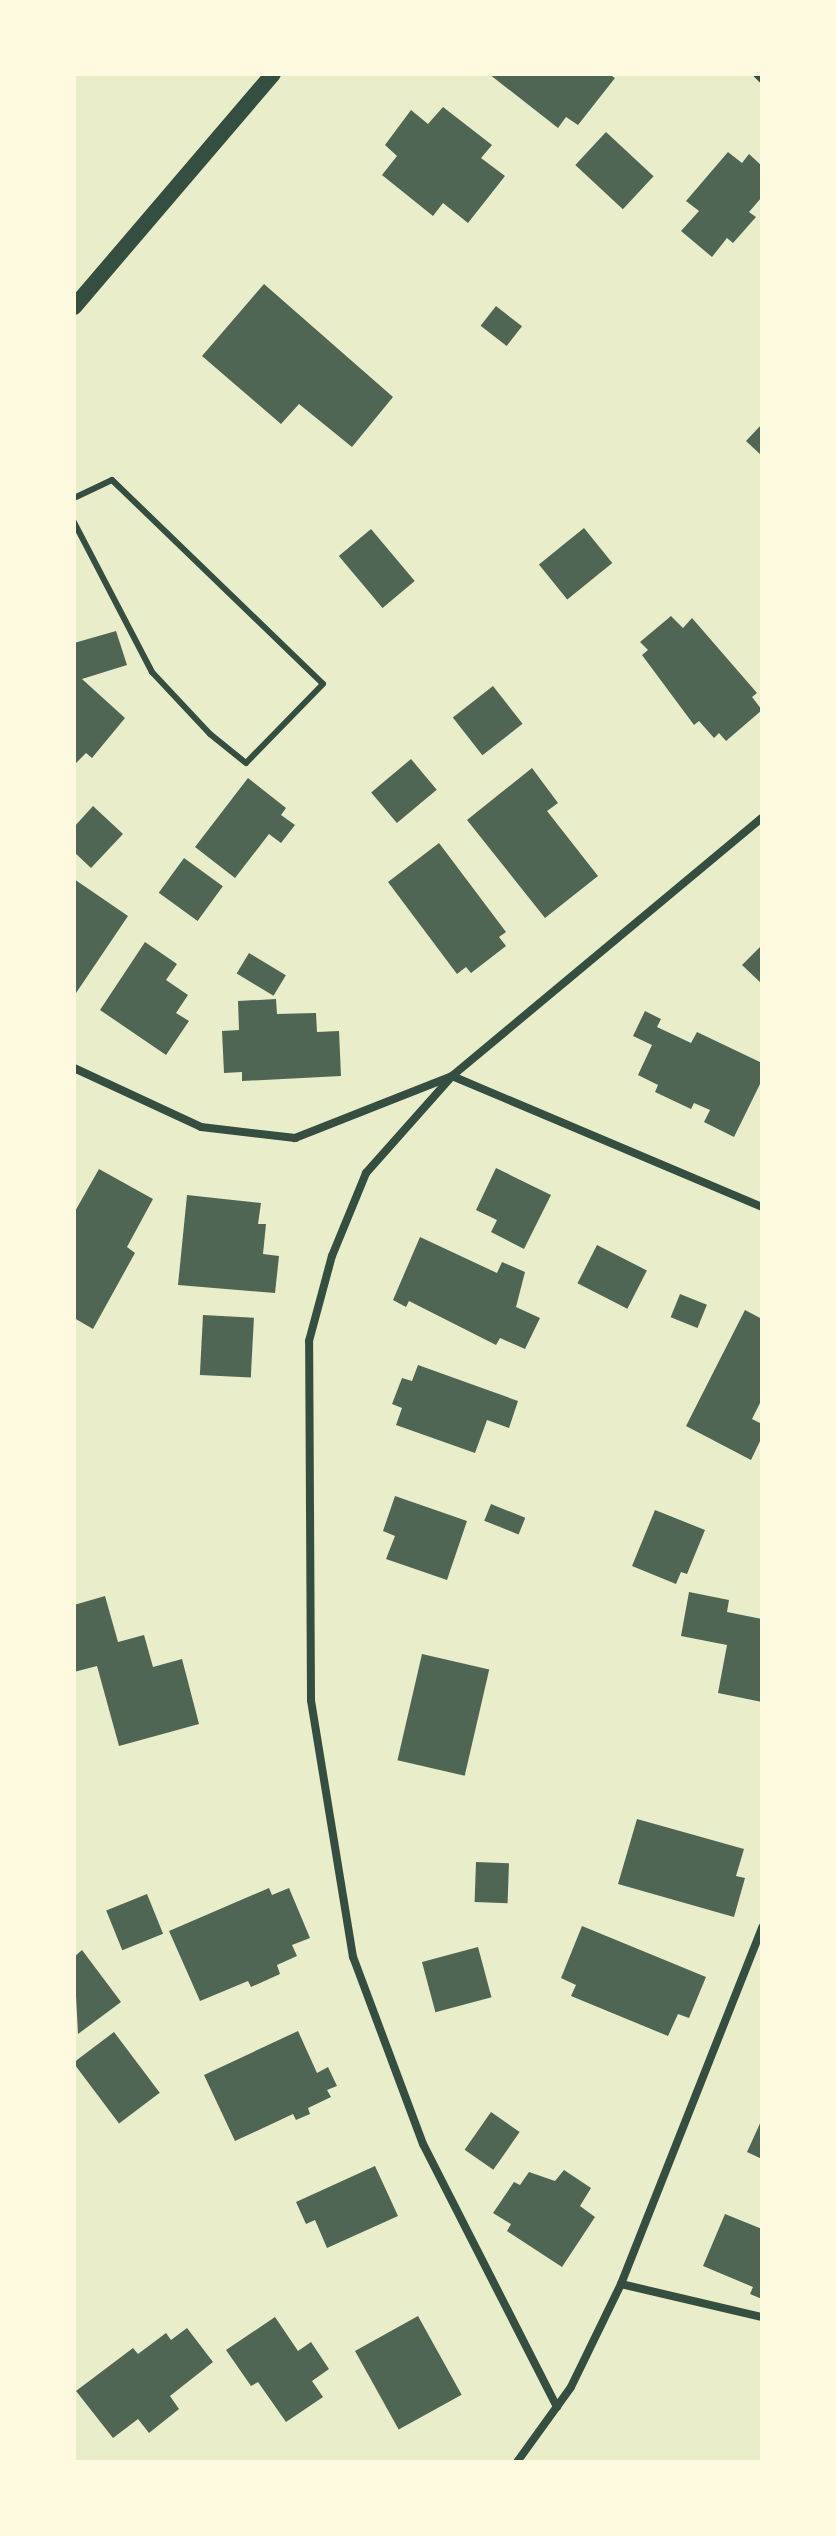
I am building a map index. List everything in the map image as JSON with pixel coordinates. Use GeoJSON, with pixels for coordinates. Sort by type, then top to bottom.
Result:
{"type":"FeatureCollection","features":[{"type":"Feature","properties":{"kind":"main road"},"geometry":{"type":"LineString","coordinates":[[74,307],[273,74]]}},
{"type":"Feature","properties":{"kind":"street"},"geometry":{"type":"LineString","coordinates":[[757,74],[762,79]]}},
{"type":"Feature","properties":{"kind":"street"},"geometry":{"type":"LineString","coordinates":[[557,2407],[423,2144],[353,1957],[311,1700],[309,1341],[332,1256],[366,1173],[452,1076],[762,818]]}},
{"type":"Feature","properties":{"kind":"street"},"geometry":{"type":"LineString","coordinates":[[74,1068],[201,1127],[295,1138],[452,1076],[762,1207]]}},
{"type":"Feature","properties":{"kind":"street"},"geometry":{"type":"LineString","coordinates":[[517,2462],[557,2407],[621,2284],[762,1927]]}},
{"type":"Feature","properties":{"kind":"street"},"geometry":{"type":"LineString","coordinates":[[621,2284],[762,2317]]}},
{"type":"Feature","properties":{"kind":"lane"},"geometry":{"type":"LineString","coordinates":[[74,498],[112,480],[323,684],[246,763],[210,734],[152,672],[74,522]]}},
{"type":"Feature","properties":{"kind":"building"},"geometry":{"type":"Polygon","coordinates":[[[489,74],[609,74],[615,78],[578,125],[566,117],[558,128],[489,74]]]}},
{"type":"Feature","properties":{"kind":"building"},"geometry":{"type":"Polygon","coordinates":[[[443,107],[492,145],[481,158],[505,176],[468,223],[443,203],[433,216],[382,175],[397,156],[385,145],[411,110],[428,124],[443,107]]]}},
{"type":"Feature","properties":{"kind":"building"},"geometry":{"type":"Polygon","coordinates":[[[606,132],[654,176],[623,209],[575,165],[606,132]]]}},
{"type":"Feature","properties":{"kind":"building"},"geometry":{"type":"Polygon","coordinates":[[[728,152],[742,163],[749,154],[762,166],[762,197],[749,212],[756,217],[733,243],[727,238],[712,257],[681,231],[699,211],[686,201],[728,152]]]}},
{"type":"Feature","properties":{"kind":"building"},"geometry":{"type":"Polygon","coordinates":[[[264,284],[393,397],[352,447],[299,404],[281,424],[202,356],[264,284]]]}},
{"type":"Feature","properties":{"kind":"building"},"geometry":{"type":"Polygon","coordinates":[[[496,306],[522,326],[507,346],[481,326],[496,306]]]}},
{"type":"Feature","properties":{"kind":"building"},"geometry":{"type":"Polygon","coordinates":[[[762,424],[762,456],[746,441],[762,424]]]}},
{"type":"Feature","properties":{"kind":"building"},"geometry":{"type":"Polygon","coordinates":[[[584,528],[612,563],[567,599],[539,565],[584,528]]]}},
{"type":"Feature","properties":{"kind":"building"},"geometry":{"type":"Polygon","coordinates":[[[371,529],[415,581],[383,608],[339,556],[371,529]]]}},
{"type":"Feature","properties":{"kind":"building"},"geometry":{"type":"Polygon","coordinates":[[[671,616],[683,628],[692,618],[757,693],[752,697],[762,710],[726,741],[719,733],[714,738],[699,721],[694,725],[642,655],[648,650],[640,642],[671,616]]]}},
{"type":"Feature","properties":{"kind":"building"},"geometry":{"type":"Polygon","coordinates":[[[116,631],[127,665],[82,679],[125,718],[92,758],[86,753],[74,765],[74,643],[116,631]]]}},
{"type":"Feature","properties":{"kind":"building"},"geometry":{"type":"Polygon","coordinates":[[[493,686],[523,724],[482,755],[453,717],[493,686]]]}},
{"type":"Feature","properties":{"kind":"building"},"geometry":{"type":"Polygon","coordinates":[[[411,759],[437,790],[397,823],[371,792],[411,759]]]}},
{"type":"Feature","properties":{"kind":"building"},"geometry":{"type":"Polygon","coordinates":[[[532,768],[558,803],[547,811],[598,876],[545,918],[467,820],[532,768]]]}},
{"type":"Feature","properties":{"kind":"building"},"geometry":{"type":"Polygon","coordinates":[[[248,778],[286,808],[281,815],[295,825],[281,843],[269,834],[235,878],[195,847],[248,778]]]}},
{"type":"Feature","properties":{"kind":"building"},"geometry":{"type":"Polygon","coordinates":[[[93,806],[123,834],[91,868],[74,852],[74,827],[93,806]]]}},
{"type":"Feature","properties":{"kind":"building"},"geometry":{"type":"Polygon","coordinates":[[[439,843],[506,932],[499,937],[506,946],[471,973],[466,967],[457,974],[388,882],[439,843]]]}},
{"type":"Feature","properties":{"kind":"building"},"geometry":{"type":"Polygon","coordinates":[[[184,858],[223,886],[198,921],[159,893],[184,858]]]}},
{"type":"Feature","properties":{"kind":"building"},"geometry":{"type":"Polygon","coordinates":[[[74,879],[128,916],[74,996],[74,879]]]}},
{"type":"Feature","properties":{"kind":"building"},"geometry":{"type":"Polygon","coordinates":[[[145,942],[177,964],[166,980],[188,995],[176,1013],[189,1021],[166,1055],[100,1010],[145,942]]]}},
{"type":"Feature","properties":{"kind":"building"},"geometry":{"type":"Polygon","coordinates":[[[762,945],[762,984],[742,965],[762,945]]]}},
{"type":"Feature","properties":{"kind":"building"},"geometry":{"type":"Polygon","coordinates":[[[249,953],[286,975],[273,996],[237,974],[249,953]]]}},
{"type":"Feature","properties":{"kind":"building"},"geometry":{"type":"Polygon","coordinates":[[[276,999],[277,1014],[316,1013],[317,1032],[339,1031],[341,1076],[242,1081],[242,1072],[224,1073],[222,1031],[239,1030],[238,1001],[276,999]]]}},
{"type":"Feature","properties":{"kind":"building"},"geometry":{"type":"Polygon","coordinates":[[[645,1011],[661,1019],[657,1027],[691,1043],[697,1032],[762,1063],[762,1080],[734,1137],[704,1122],[710,1110],[694,1103],[691,1109],[655,1092],[658,1085],[638,1075],[652,1045],[633,1036],[645,1011]]]}},
{"type":"Feature","properties":{"kind":"building"},"geometry":{"type":"Polygon","coordinates":[[[496,1168],[551,1195],[524,1249],[491,1232],[497,1220],[476,1210],[496,1168]]]}},
{"type":"Feature","properties":{"kind":"building"},"geometry":{"type":"Polygon","coordinates":[[[99,1169],[153,1199],[127,1247],[135,1253],[93,1329],[74,1318],[74,1213],[99,1169]]]}},
{"type":"Feature","properties":{"kind":"building"},"geometry":{"type":"Polygon","coordinates":[[[187,1195],[261,1203],[258,1224],[266,1224],[263,1254],[279,1256],[275,1293],[178,1285],[187,1195]]]}},
{"type":"Feature","properties":{"kind":"building"},"geometry":{"type":"Polygon","coordinates":[[[420,1237],[497,1273],[502,1262],[525,1272],[516,1307],[540,1318],[525,1349],[500,1338],[496,1345],[409,1301],[406,1307],[393,1300],[420,1237]]]}},
{"type":"Feature","properties":{"kind":"building"},"geometry":{"type":"Polygon","coordinates":[[[597,1245],[647,1270],[627,1309],[577,1283],[597,1245]]]}},
{"type":"Feature","properties":{"kind":"building"},"geometry":{"type":"Polygon","coordinates":[[[680,1294],[707,1305],[698,1328],[671,1317],[680,1294]]]}},
{"type":"Feature","properties":{"kind":"building"},"geometry":{"type":"Polygon","coordinates":[[[745,1310],[762,1319],[762,1399],[752,1419],[762,1424],[762,1437],[751,1460],[686,1426],[745,1310]]]}},
{"type":"Feature","properties":{"kind":"building"},"geometry":{"type":"Polygon","coordinates":[[[203,1315],[254,1318],[251,1378],[200,1375],[203,1315]]]}},
{"type":"Feature","properties":{"kind":"building"},"geometry":{"type":"Polygon","coordinates":[[[418,1365],[518,1401],[509,1428],[487,1420],[475,1453],[396,1425],[402,1408],[392,1404],[402,1378],[412,1381],[418,1365]]]}},
{"type":"Feature","properties":{"kind":"building"},"geometry":{"type":"Polygon","coordinates":[[[395,1496],[467,1521],[447,1580],[386,1559],[395,1536],[383,1531],[395,1496]]]}},
{"type":"Feature","properties":{"kind":"building"},"geometry":{"type":"Polygon","coordinates":[[[491,1504],[525,1518],[519,1535],[484,1521],[491,1504]]]}},
{"type":"Feature","properties":{"kind":"building"},"geometry":{"type":"Polygon","coordinates":[[[655,1510],[705,1530],[687,1574],[681,1572],[676,1584],[632,1566],[655,1510]]]}},
{"type":"Feature","properties":{"kind":"building"},"geometry":{"type":"Polygon","coordinates":[[[689,1592],[729,1600],[727,1612],[762,1619],[762,1702],[718,1693],[727,1645],[681,1636],[689,1592]]]}},
{"type":"Feature","properties":{"kind":"building"},"geometry":{"type":"Polygon","coordinates":[[[105,1596],[118,1642],[144,1635],[153,1667],[182,1659],[199,1724],[119,1746],[97,1666],[74,1672],[74,1605],[105,1596]]]}},
{"type":"Feature","properties":{"kind":"building"},"geometry":{"type":"Polygon","coordinates":[[[422,1654],[489,1670],[465,1776],[397,1760],[422,1654]]]}},
{"type":"Feature","properties":{"kind":"building"},"geometry":{"type":"Polygon","coordinates":[[[637,1819],[744,1849],[736,1876],[745,1878],[734,1917],[618,1884],[637,1819]]]}},
{"type":"Feature","properties":{"kind":"building"},"geometry":{"type":"Polygon","coordinates":[[[476,1862],[509,1863],[508,1903],[475,1902],[476,1862]]]}},
{"type":"Feature","properties":{"kind":"building"},"geometry":{"type":"Polygon","coordinates":[[[269,1888],[272,1895],[289,1888],[310,1938],[292,1945],[297,1956],[277,1965],[280,1974],[251,1987],[248,1981],[200,2001],[169,1931],[269,1888]]]}},
{"type":"Feature","properties":{"kind":"building"},"geometry":{"type":"Polygon","coordinates":[[[147,1894],[163,1934],[122,1950],[106,1910],[147,1894]]]}},
{"type":"Feature","properties":{"kind":"building"},"geometry":{"type":"Polygon","coordinates":[[[582,1926],[706,1977],[689,2018],[678,2014],[668,2036],[571,1996],[576,1985],[561,1978],[582,1926]]]}},
{"type":"Feature","properties":{"kind":"building"},"geometry":{"type":"Polygon","coordinates":[[[478,1947],[491,1997],[435,2012],[422,1962],[478,1947]]]}},
{"type":"Feature","properties":{"kind":"building"},"geometry":{"type":"Polygon","coordinates":[[[82,1950],[121,2002],[78,2034],[74,1957],[82,1950]]]}},
{"type":"Feature","properties":{"kind":"building"},"geometry":{"type":"Polygon","coordinates":[[[298,2031],[317,2073],[328,2067],[337,2086],[327,2090],[331,2097],[308,2108],[310,2114],[296,2120],[293,2114],[235,2141],[204,2075],[298,2031]]]}},
{"type":"Feature","properties":{"kind":"building"},"geometry":{"type":"Polygon","coordinates":[[[114,2032],[160,2093],[119,2123],[74,2064],[114,2032]]]}},
{"type":"Feature","properties":{"kind":"building"},"geometry":{"type":"Polygon","coordinates":[[[491,2112],[520,2132],[493,2170],[465,2150],[491,2112]]]}},
{"type":"Feature","properties":{"kind":"building"},"geometry":{"type":"Polygon","coordinates":[[[762,2119],[762,2159],[747,2152],[762,2119]]]}},
{"type":"Feature","properties":{"kind":"building"},"geometry":{"type":"Polygon","coordinates":[[[375,2166],[398,2216],[327,2248],[315,2220],[306,2224],[296,2202],[375,2166]]]}},
{"type":"Feature","properties":{"kind":"building"},"geometry":{"type":"Polygon","coordinates":[[[564,2170],[591,2188],[580,2206],[595,2217],[562,2267],[507,2231],[511,2224],[493,2213],[514,2182],[520,2185],[529,2172],[555,2181],[564,2170]]]}},
{"type":"Feature","properties":{"kind":"building"},"geometry":{"type":"Polygon","coordinates":[[[725,2214],[762,2229],[762,2299],[750,2294],[753,2287],[703,2266],[725,2214]]]}},
{"type":"Feature","properties":{"kind":"building"},"geometry":{"type":"Polygon","coordinates":[[[418,2316],[462,2395],[399,2430],[355,2351],[418,2316]]]}},
{"type":"Feature","properties":{"kind":"building"},"geometry":{"type":"Polygon","coordinates":[[[275,2317],[298,2351],[311,2342],[329,2369],[312,2381],[323,2397],[286,2422],[258,2382],[251,2386],[226,2350],[275,2317]]]}},
{"type":"Feature","properties":{"kind":"building"},"geometry":{"type":"Polygon","coordinates":[[[187,2328],[213,2362],[170,2396],[179,2409],[149,2433],[138,2419],[113,2438],[76,2391],[133,2348],[138,2354],[166,2333],[171,2340],[187,2328]]]}}]}
